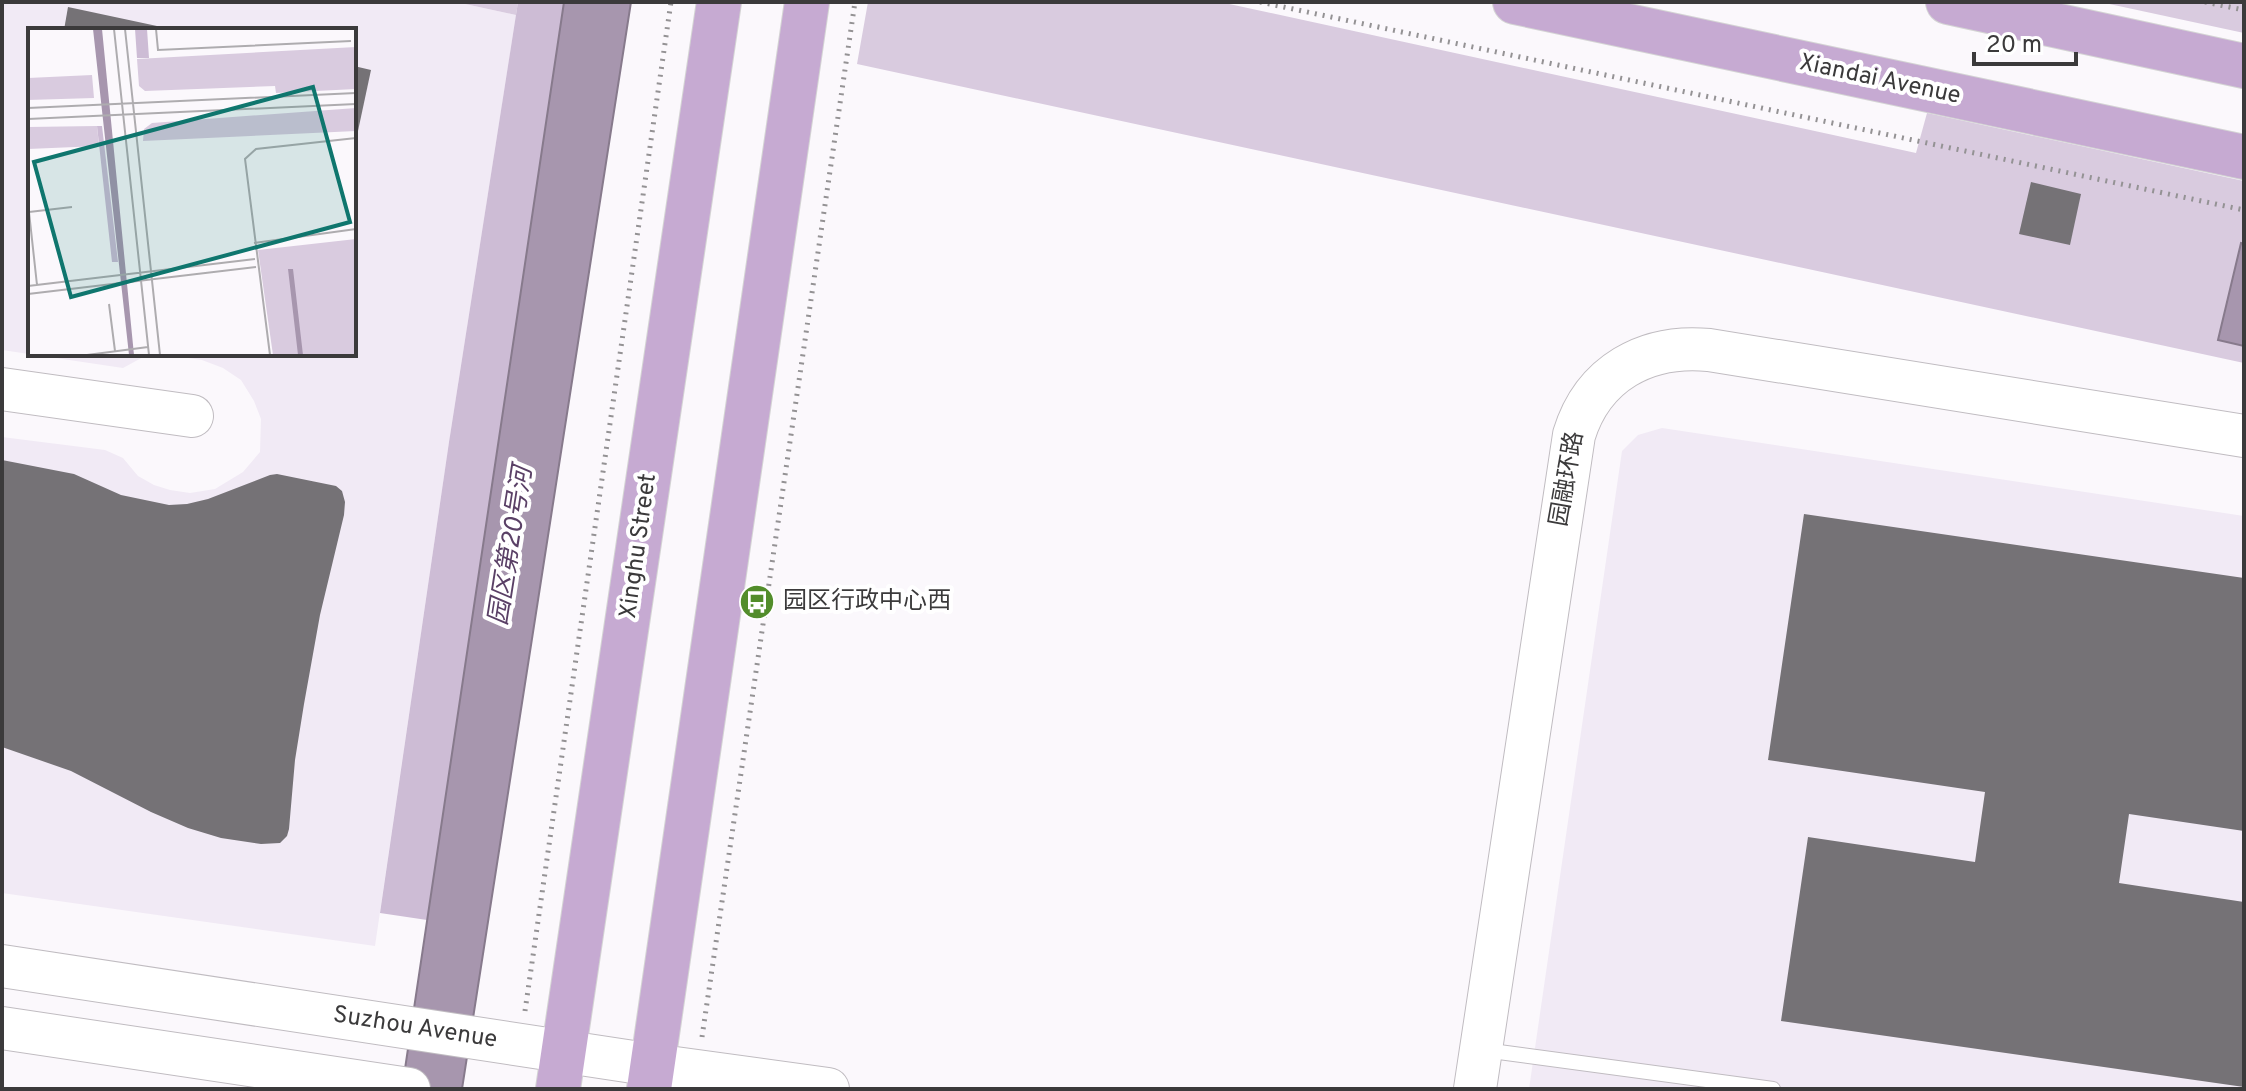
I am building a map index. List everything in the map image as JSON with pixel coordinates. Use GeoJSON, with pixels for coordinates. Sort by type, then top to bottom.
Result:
{"type":"FeatureCollection","features":[{"type":"Feature","properties":{"kind":"main road","name":"Xinghu Street"},"geometry":{"type":"LineString","coordinates":[[562,1070],[719,2]]}},
{"type":"Feature","properties":{"kind":"main road"},"geometry":{"type":"LineString","coordinates":[[651,1077],[807,2]]}},
{"type":"Feature","properties":{"kind":"main road","name":"Xiandai Avenue"},"geometry":{"type":"LineString","coordinates":[[1515,2],[2244,157]]}},
{"type":"Feature","properties":{"kind":"main road"},"geometry":{"type":"LineString","coordinates":[[1948,2],[2244,66]]}},
{"type":"Feature","properties":{"kind":"street","name":"园融环路"},"geometry":{"type":"LineString","coordinates":[[1478,1070],[1574,435],[1586,405],[1610,378],[1634,362],[1658,352],[1689,348],[2244,436]]}},
{"type":"Feature","properties":{"kind":"street"},"geometry":{"type":"LineString","coordinates":[[2,389],[192,416]]}},
{"type":"Feature","properties":{"kind":"street","name":"Suzhou Avenue"},"geometry":{"type":"LineString","coordinates":[[2,966],[504,1042],[562,1070],[651,1077],[697,1071],[828,1089]]}},
{"type":"Feature","properties":{"kind":"street"},"geometry":{"type":"LineString","coordinates":[[2,1028],[398,1087]]}},
{"type":"Feature","properties":{"kind":"lane"},"geometry":{"type":"LineString","coordinates":[[1478,1070],[1773,1089]]}},
{"type":"Feature","properties":{"kind":"path"},"geometry":{"type":"LineString","coordinates":[[504,1042],[671,2]]}},
{"type":"Feature","properties":{"kind":"path"},"geometry":{"type":"LineString","coordinates":[[697,1071],[855,2]]}},
{"type":"Feature","properties":{"kind":"path"},"geometry":{"type":"LineString","coordinates":[[1260,2],[2244,210]]}},
{"type":"Feature","properties":{"kind":"path"},"geometry":{"type":"LineString","coordinates":[[2205,2],[2244,10]]}},
{"type":"Feature","properties":{"kind":"shaded area"},"geometry":{"type":"Polygon","coordinates":[[[2,2],[456,2],[516,15],[375,946],[2,893],[2,437],[105,450],[123,458],[138,476],[154,485],[190,493],[215,489],[243,472],[260,452],[261,419],[241,380],[223,368],[202,360],[174,356],[356,356],[356,28],[28,28],[28,354],[2,350],[2,2]]]}},
{"type":"Feature","properties":{"kind":"shaded area"},"geometry":{"type":"Polygon","coordinates":[[[456,2],[518,2],[516,15],[456,2]]]}},
{"type":"Feature","properties":{"kind":"shaded area"},"geometry":{"type":"Polygon","coordinates":[[[518,2],[564,2],[427,920],[380,913],[518,2]]]}},
{"type":"Feature","properties":{"kind":"shaded area"},"geometry":{"type":"Polygon","coordinates":[[[868,2],[1220,2],[1916,153],[1927,113],[2244,181],[2244,363],[857,64],[868,2]]]}},
{"type":"Feature","properties":{"kind":"shaded area"},"geometry":{"type":"Polygon","coordinates":[[[2100,2],[2244,2],[2244,33],[2100,2]]]}},
{"type":"Feature","properties":{"kind":"shaded area"},"geometry":{"type":"Polygon","coordinates":[[[42,356],[145,356],[123,368],[42,356]]]}},
{"type":"Feature","properties":{"kind":"shaded area"},"geometry":{"type":"Polygon","coordinates":[[[1662,428],[2244,516],[2244,1089],[1529,1089],[1622,451],[1638,435],[1662,428]]]}},
{"type":"Feature","properties":{"kind":"water","name":"园区第20号河"},"geometry":{"type":"Polygon","coordinates":[[[564,2],[631,2],[462,1089],[402,1089],[564,2]]]}},
{"type":"Feature","properties":{"kind":"water"},"geometry":{"type":"Polygon","coordinates":[[[2241,243],[2244,244],[2244,346],[2218,340],[2241,243]]]}},
{"type":"Feature","properties":{"kind":"building"},"geometry":{"type":"Polygon","coordinates":[[[68,7],[166,28],[64,28],[68,7]]]}},
{"type":"Feature","properties":{"kind":"building"},"geometry":{"type":"Polygon","coordinates":[[[356,66],[371,70],[356,140],[356,66]]]}},
{"type":"Feature","properties":{"kind":"building"},"geometry":{"type":"Polygon","coordinates":[[[2031,182],[2081,194],[2070,245],[2019,234],[2031,182]]]}},
{"type":"Feature","properties":{"kind":"building"},"geometry":{"type":"Polygon","coordinates":[[[2,460],[74,474],[121,495],[169,505],[208,499],[277,474],[336,486],[342,491],[344,515],[320,615],[304,704],[289,829],[280,843],[261,844],[221,838],[188,828],[71,771],[2,747],[2,460]]]}},
{"type":"Feature","properties":{"kind":"building"},"geometry":{"type":"Polygon","coordinates":[[[1804,514],[2244,578],[2244,831],[2129,814],[2119,883],[2244,902],[2244,1087],[1781,1021],[1808,837],[1975,862],[1985,792],[1768,760],[1804,514]]]}},
{"type":"Feature","properties":{"kind":"place","name":"园区行政中心西"},"geometry":{"type":"Point","coordinates":[757,602]}}]}
